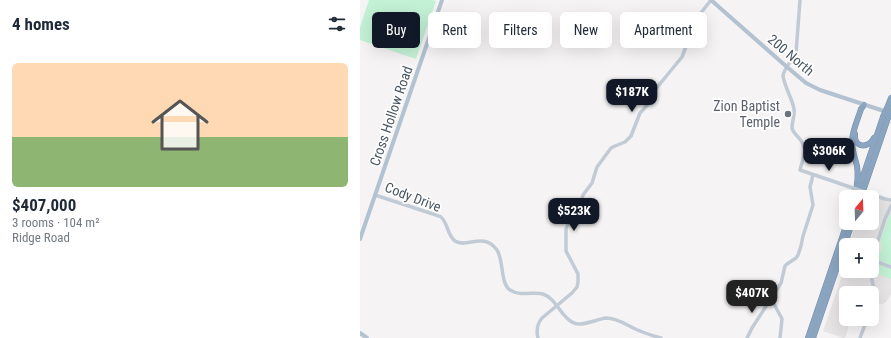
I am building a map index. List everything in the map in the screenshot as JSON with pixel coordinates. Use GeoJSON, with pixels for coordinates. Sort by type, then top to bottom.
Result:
{"type":"FeatureCollection","features":[{"type":"Feature","properties":{"kind":"highway"},"geometry":{"type":"LineString","coordinates":[[863,190],[891,98]]}},
{"type":"Feature","properties":{"kind":"highway"},"geometry":{"type":"LineString","coordinates":[[864,105],[854,136],[858,144],[864,146],[871,143],[886,117]]}},
{"type":"Feature","properties":{"kind":"highway"},"geometry":{"type":"LineString","coordinates":[[856,190],[858,175],[852,140],[861,109],[864,105]]}},
{"type":"Feature","properties":{"kind":"highway"},"geometry":{"type":"LineString","coordinates":[[858,190],[886,117]]}},
{"type":"Feature","properties":{"kind":"highway"},"geometry":{"type":"LineString","coordinates":[[808,338],[845,230]]}},
{"type":"Feature","properties":{"kind":"highway"},"geometry":{"type":"LineString","coordinates":[[813,338],[850,230]]}},
{"type":"Feature","properties":{"kind":"main road","name":"Cross Hollow Road"},"geometry":{"type":"LineString","coordinates":[[360,239],[442,0]]}},
{"type":"Feature","properties":{"kind":"main road","name":"200 North"},"geometry":{"type":"LineString","coordinates":[[711,0],[801,80],[814,87],[864,105],[886,117]]}},
{"type":"Feature","properties":{"kind":"main road"},"geometry":{"type":"LineString","coordinates":[[360,333],[367,338]]}},
{"type":"Feature","properties":{"kind":"street"},"geometry":{"type":"LineString","coordinates":[[538,338],[538,325],[542,318],[577,287],[578,274],[566,251],[566,230],[568,222],[579,210],[582,198],[593,182],[598,164],[611,148],[628,139],[633,132],[640,113],[648,104],[654,91],[682,57],[697,18],[711,0]]}},
{"type":"Feature","properties":{"kind":"street"},"geometry":{"type":"LineString","coordinates":[[800,0],[796,53],[792,61],[783,72],[783,76],[794,106],[792,127],[804,144],[805,151],[800,170],[884,199],[891,200]]}},
{"type":"Feature","properties":{"kind":"street"},"geometry":{"type":"LineString","coordinates":[[747,338],[756,321],[781,283],[782,275],[787,264],[796,258],[799,252],[813,205],[810,187],[813,175]]}},
{"type":"Feature","properties":{"kind":"street","name":"Cody Drive"},"geometry":{"type":"LineString","coordinates":[[375,195],[436,215],[444,221],[450,235],[455,241],[460,243],[481,241],[487,242],[497,250],[500,256],[506,286],[510,290],[516,293],[539,293],[544,295],[549,298],[574,324],[606,318],[623,322],[639,331],[661,338]]}},
{"type":"Feature","properties":{"kind":"street"},"geometry":{"type":"LineString","coordinates":[[879,240],[891,205],[884,199]]}},
{"type":"Feature","properties":{"kind":"street"},"geometry":{"type":"LineString","coordinates":[[879,263],[891,267]]}},
{"type":"Feature","properties":{"kind":"street"},"geometry":{"type":"LineString","coordinates":[[771,298],[782,319],[780,338]]}},
{"type":"Feature","properties":{"kind":"street"},"geometry":{"type":"LineString","coordinates":[[860,338],[864,326]]}},
{"type":"Feature","properties":{"kind":"shaded area"},"geometry":{"type":"Polygon","coordinates":[[[879,198],[891,202],[891,294],[887,301],[883,304],[879,304],[879,286],[839,286],[839,326],[849,326],[845,338],[843,338],[823,331],[841,278],[879,278],[879,238],[851,238],[854,230],[879,230],[879,198]]]}},
{"type":"Feature","properties":{"kind":"green space"},"geometry":{"type":"Polygon","coordinates":[[[369,0],[436,1],[432,12],[428,12],[428,24],[420,47],[420,12],[372,12],[372,44],[360,40],[360,27],[369,0]]]}},
{"type":"Feature","properties":{"kind":"green space"},"geometry":{"type":"Polygon","coordinates":[[[384,48],[420,48],[416,59],[384,48]]]}},
{"type":"Feature","properties":{"kind":"green space"},"geometry":{"type":"Polygon","coordinates":[[[891,213],[891,265],[879,260],[879,254],[882,248],[880,242],[891,213]]]}},
{"type":"Feature","properties":{"kind":"green space"},"geometry":{"type":"Polygon","coordinates":[[[879,265],[891,269],[891,279],[879,274],[879,265]]]}},
{"type":"Feature","properties":{"kind":"place","name":"Zion Baptist Temple"},"geometry":{"type":"Point","coordinates":[788,114]}}]}
